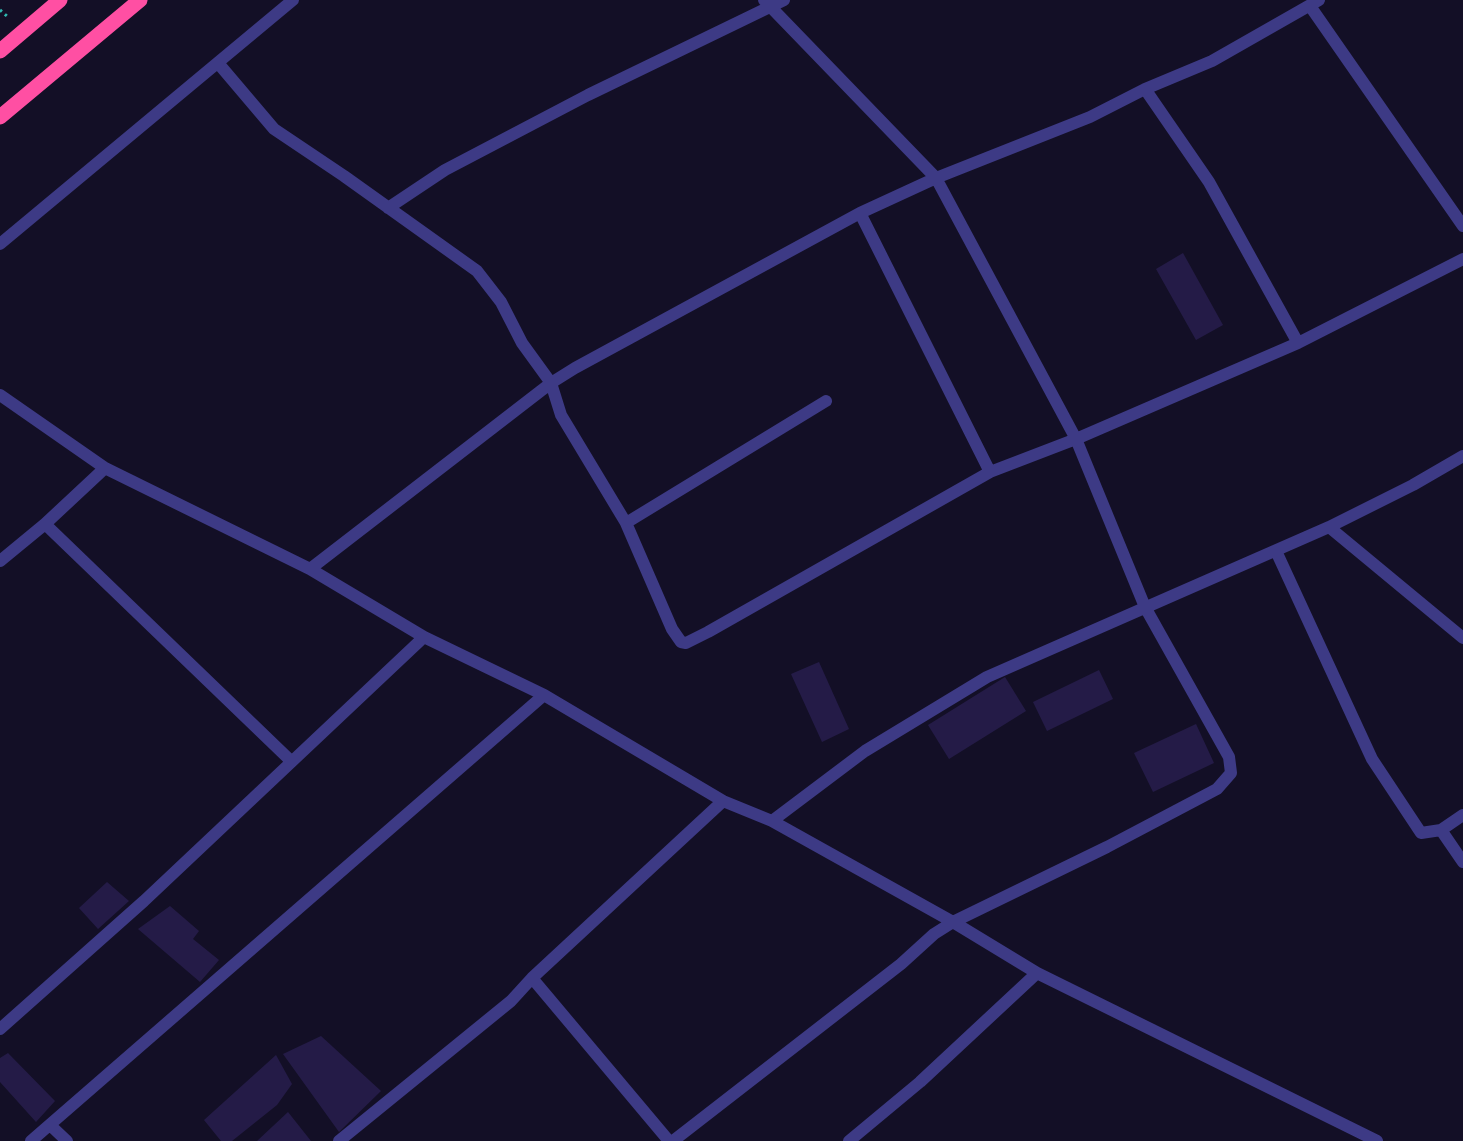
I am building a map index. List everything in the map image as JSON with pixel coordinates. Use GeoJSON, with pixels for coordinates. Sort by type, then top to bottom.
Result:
{"type":"FeatureCollection","features":[{"type":"Feature","properties":{"kind":"highway"},"geometry":{"type":"LineString","coordinates":[[0,51],[60,0]]}},
{"type":"Feature","properties":{"kind":"highway"},"geometry":{"type":"LineString","coordinates":[[0,116],[140,0]]}},
{"type":"Feature","properties":{"kind":"street"},"geometry":{"type":"LineString","coordinates":[[0,244],[293,0]]}},
{"type":"Feature","properties":{"kind":"street"},"geometry":{"type":"LineString","coordinates":[[388,208],[445,170],[767,3],[784,0]]}},
{"type":"Feature","properties":{"kind":"street"},"geometry":{"type":"LineString","coordinates":[[673,1141],[901,964],[934,934],[954,922],[1107,847],[1217,789],[1231,773],[1229,757],[1145,607],[1076,439],[936,178],[767,3]]}},
{"type":"Feature","properties":{"kind":"street"},"geometry":{"type":"LineString","coordinates":[[310,569],[551,382],[860,213],[936,178],[1090,117],[1145,89],[1212,61],[1314,3],[1463,226]]}},
{"type":"Feature","properties":{"kind":"street"},"geometry":{"type":"LineString","coordinates":[[218,63],[274,129],[477,271],[500,302],[522,343],[551,382],[561,415],[626,523],[672,629],[678,639],[686,643],[990,472],[1076,439],[1298,343],[1463,259]]}},
{"type":"Feature","properties":{"kind":"street"},"geometry":{"type":"LineString","coordinates":[[1145,89],[1209,182],[1298,343]]}},
{"type":"Feature","properties":{"kind":"street"},"geometry":{"type":"LineString","coordinates":[[860,213],[990,472]]}},
{"type":"Feature","properties":{"kind":"street"},"geometry":{"type":"LineString","coordinates":[[0,395],[105,468],[310,569],[424,637],[544,695],[723,801],[772,821],[954,922],[1037,973],[1378,1141]]}},
{"type":"Feature","properties":{"kind":"street"},"geometry":{"type":"LineString","coordinates":[[626,523],[826,401]]}},
{"type":"Feature","properties":{"kind":"street"},"geometry":{"type":"LineString","coordinates":[[772,821],[865,751],[987,678],[1329,527],[1414,484],[1463,456]]}},
{"type":"Feature","properties":{"kind":"street"},"geometry":{"type":"LineString","coordinates":[[0,561],[45,524],[105,468]]}},
{"type":"Feature","properties":{"kind":"street"},"geometry":{"type":"LineString","coordinates":[[45,524],[291,761]]}},
{"type":"Feature","properties":{"kind":"street"},"geometry":{"type":"LineString","coordinates":[[1329,527],[1463,638]]}},
{"type":"Feature","properties":{"kind":"street"},"geometry":{"type":"LineString","coordinates":[[1276,550],[1372,759],[1421,834],[1441,830],[1463,815]]}},
{"type":"Feature","properties":{"kind":"street"},"geometry":{"type":"LineString","coordinates":[[0,1028],[144,901],[424,637]]}},
{"type":"Feature","properties":{"kind":"street"},"geometry":{"type":"LineString","coordinates":[[31,1141],[544,695]]}},
{"type":"Feature","properties":{"kind":"street"},"geometry":{"type":"LineString","coordinates":[[339,1141],[511,1001],[532,978],[723,801]]}},
{"type":"Feature","properties":{"kind":"street"},"geometry":{"type":"LineString","coordinates":[[1441,830],[1463,862]]}},
{"type":"Feature","properties":{"kind":"street"},"geometry":{"type":"LineString","coordinates":[[849,1141],[920,1082],[1037,973]]}},
{"type":"Feature","properties":{"kind":"street"},"geometry":{"type":"LineString","coordinates":[[532,978],[669,1141]]}},
{"type":"Feature","properties":{"kind":"street"},"geometry":{"type":"LineString","coordinates":[[50,1124],[67,1141]]}},
{"type":"Feature","properties":{"kind":"building"},"geometry":{"type":"Polygon","coordinates":[[[1183,253],[1223,325],[1196,340],[1156,269],[1183,253]]]}},
{"type":"Feature","properties":{"kind":"building"},"geometry":{"type":"Polygon","coordinates":[[[819,662],[849,729],[822,742],[791,674],[819,662]]]}},
{"type":"Feature","properties":{"kind":"building"},"geometry":{"type":"Polygon","coordinates":[[[1099,670],[1113,699],[1047,731],[1033,702],[1099,670]]]}},
{"type":"Feature","properties":{"kind":"building"},"geometry":{"type":"Polygon","coordinates":[[[1005,677],[1026,711],[949,759],[928,725],[1005,677]]]}},
{"type":"Feature","properties":{"kind":"building"},"geometry":{"type":"Polygon","coordinates":[[[1196,724],[1214,763],[1153,792],[1134,753],[1196,724]]]}},
{"type":"Feature","properties":{"kind":"building"},"geometry":{"type":"Polygon","coordinates":[[[107,882],[129,901],[98,929],[79,908],[107,882]]]}},
{"type":"Feature","properties":{"kind":"building"},"geometry":{"type":"Polygon","coordinates":[[[170,906],[199,931],[193,939],[219,960],[200,982],[138,929],[170,906]]]}},
{"type":"Feature","properties":{"kind":"building"},"geometry":{"type":"Polygon","coordinates":[[[321,1036],[381,1091],[339,1132],[283,1054],[321,1036]]]}},
{"type":"Feature","properties":{"kind":"building"},"geometry":{"type":"Polygon","coordinates":[[[8,1053],[55,1101],[36,1122],[0,1082],[0,1058],[8,1053]]]}},
{"type":"Feature","properties":{"kind":"building"},"geometry":{"type":"Polygon","coordinates":[[[276,1055],[292,1084],[277,1105],[232,1141],[221,1141],[204,1120],[276,1055]]]}},
{"type":"Feature","properties":{"kind":"building"},"geometry":{"type":"Polygon","coordinates":[[[288,1112],[311,1141],[257,1141],[288,1112]]]}}]}
